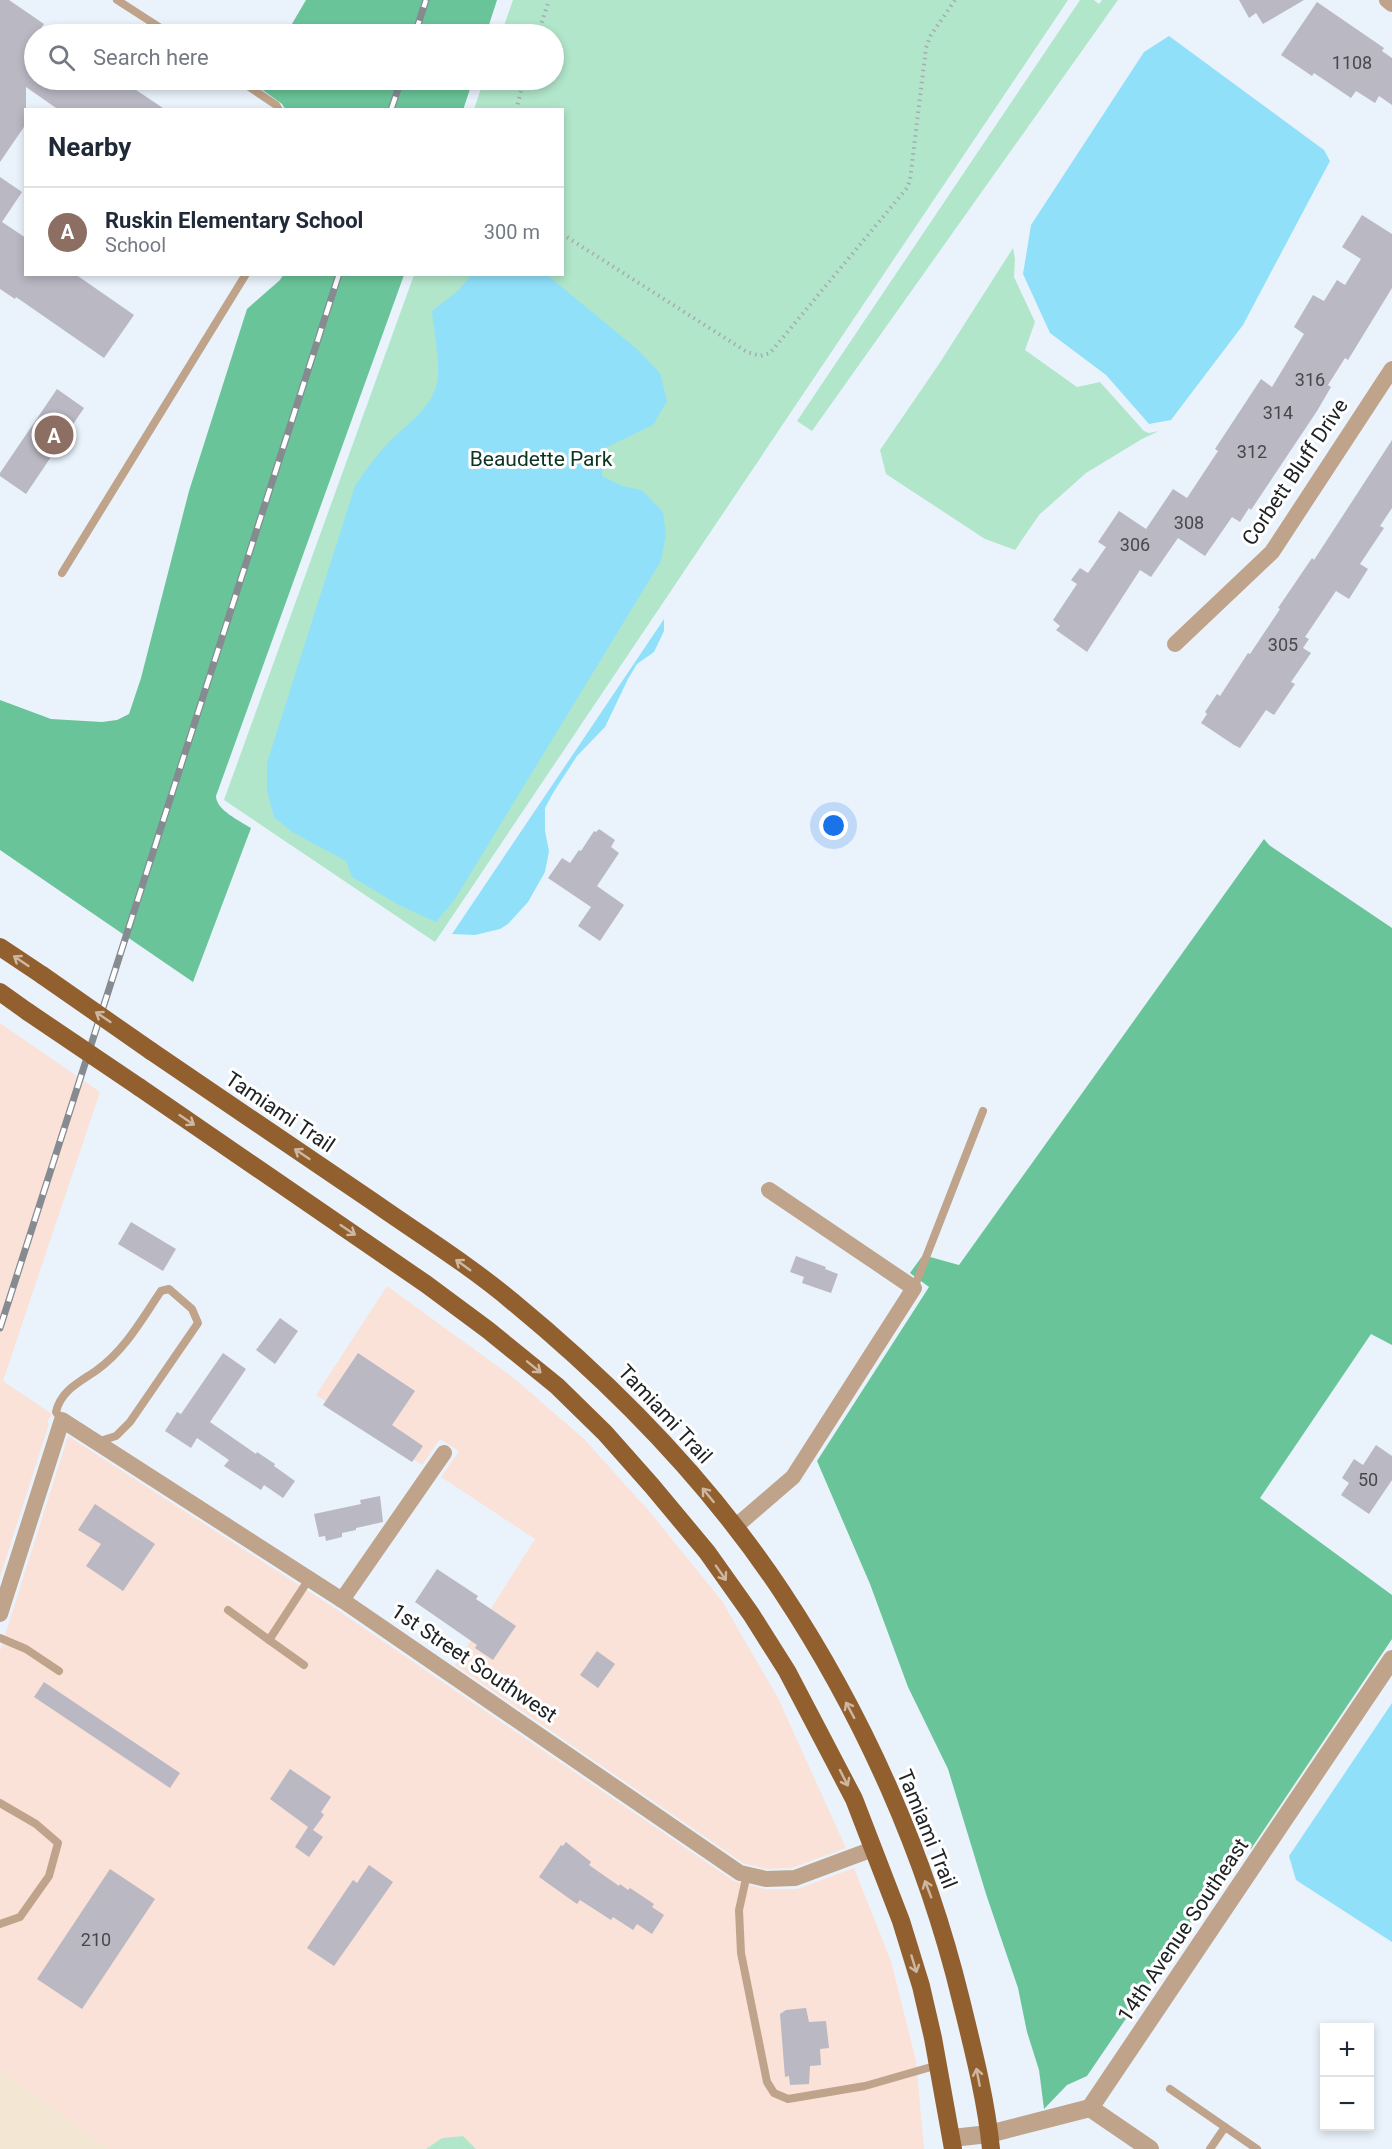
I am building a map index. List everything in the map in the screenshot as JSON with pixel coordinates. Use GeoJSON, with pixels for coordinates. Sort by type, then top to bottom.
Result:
{"type":"FeatureCollection","features":[{"type":"Feature","properties":{"kind":"main road","name":"Tamiami Trail"},"geometry":{"type":"LineString","coordinates":[[0,947],[434,1244],[510,1299],[573,1353],[631,1408],[735,1527],[781,1592],[826,1664],[865,1738],[901,1818],[931,1896],[954,1970],[973,2047],[990,2142]]}},
{"type":"Feature","properties":{"kind":"main road"},"geometry":{"type":"LineString","coordinates":[[0,992],[426,1284],[480,1324],[557,1386],[605,1433],[707,1552],[751,1614],[787,1671],[854,1798],[901,1921],[921,1986],[952,2144]]}},
{"type":"Feature","properties":{"kind":"street"},"geometry":{"type":"LineString","coordinates":[[1387,0],[1392,4]]}},
{"type":"Feature","properties":{"kind":"street","name":"Corbett Bluff Drive"},"geometry":{"type":"LineString","coordinates":[[1175,644],[1272,552],[1390,375]]}},
{"type":"Feature","properties":{"kind":"street"},"geometry":{"type":"LineString","coordinates":[[735,1527],[793,1477],[914,1288],[769,1190]]}},
{"type":"Feature","properties":{"kind":"street"},"geometry":{"type":"LineString","coordinates":[[0,1614],[62,1420]]}},
{"type":"Feature","properties":{"kind":"street","name":"1st Street Southwest"},"geometry":{"type":"LineString","coordinates":[[62,1420],[342,1600],[740,1873],[766,1879],[795,1878],[873,1849]]}},
{"type":"Feature","properties":{"kind":"street"},"geometry":{"type":"LineString","coordinates":[[342,1600],[444,1453]]}},
{"type":"Feature","properties":{"kind":"street","name":"14th Avenue Southeast"},"geometry":{"type":"LineString","coordinates":[[1090,2108],[1392,1659]]}},
{"type":"Feature","properties":{"kind":"street"},"geometry":{"type":"LineString","coordinates":[[952,2144],[990,2142],[1090,2108],[1150,2149]]}},
{"type":"Feature","properties":{"kind":"lane"},"geometry":{"type":"LineString","coordinates":[[117,0],[154,24]]}},
{"type":"Feature","properties":{"kind":"lane"},"geometry":{"type":"LineString","coordinates":[[254,90],[278,108]]}},
{"type":"Feature","properties":{"kind":"lane"},"geometry":{"type":"LineString","coordinates":[[62,573],[245,276]]}},
{"type":"Feature","properties":{"kind":"lane"},"geometry":{"type":"LineString","coordinates":[[914,1288],[983,1110]]}},
{"type":"Feature","properties":{"kind":"lane"},"geometry":{"type":"LineString","coordinates":[[62,1420],[56,1412],[63,1394],[114,1356],[139,1325],[161,1291],[169,1289],[192,1309],[198,1323],[130,1422],[116,1436],[97,1443]]}},
{"type":"Feature","properties":{"kind":"lane"},"geometry":{"type":"LineString","coordinates":[[269,1640],[309,1579]]}},
{"type":"Feature","properties":{"kind":"lane"},"geometry":{"type":"LineString","coordinates":[[228,1610],[304,1665]]}},
{"type":"Feature","properties":{"kind":"lane"},"geometry":{"type":"LineString","coordinates":[[0,1638],[26,1649],[59,1671]]}},
{"type":"Feature","properties":{"kind":"lane"},"geometry":{"type":"LineString","coordinates":[[0,1803],[36,1824],[58,1843],[49,1876],[20,1917],[0,1924]]}},
{"type":"Feature","properties":{"kind":"lane"},"geometry":{"type":"LineString","coordinates":[[747,1874],[739,1910],[741,1953],[767,2082],[774,2093],[788,2099],[865,2086],[938,2065]]}},
{"type":"Feature","properties":{"kind":"lane"},"geometry":{"type":"LineString","coordinates":[[1170,2089],[1257,2149]]}},
{"type":"Feature","properties":{"kind":"lane"},"geometry":{"type":"LineString","coordinates":[[1210,2149],[1225,2127]]}},
{"type":"Feature","properties":{"kind":"path"},"geometry":{"type":"LineString","coordinates":[[541,24],[549,0]]}},
{"type":"Feature","properties":{"kind":"path"},"geometry":{"type":"LineString","coordinates":[[564,235],[747,352],[760,356],[770,352],[907,188],[910,180],[926,48],[931,35],[956,0]]}},
{"type":"Feature","properties":{"kind":"path"},"geometry":{"type":"LineString","coordinates":[[517,108],[521,90]]}},
{"type":"Feature","properties":{"kind":"shaded area"},"geometry":{"type":"Polygon","coordinates":[[[0,1023],[100,1092],[3,1381],[52,1414],[47,1422],[49,1424],[0,1577],[0,1023]]]}},
{"type":"Feature","properties":{"kind":"shaded area"},"geometry":{"type":"Polygon","coordinates":[[[387,1286],[515,1379],[584,1439],[649,1511],[722,1601],[778,1698],[846,1848],[792,1868],[766,1869],[743,1863],[455,1665],[535,1539],[441,1477],[459,1451],[440,1439],[422,1465],[316,1395],[387,1286]]]}},
{"type":"Feature","properties":{"kind":"shaded area"},"geometry":{"type":"Polygon","coordinates":[[[68,1436],[336,1609],[734,1881],[765,1889],[797,1889],[854,1868],[891,1961],[916,2061],[924,2149],[476,2149],[463,2136],[442,2138],[426,2149],[108,2149],[0,2071],[0,1651],[68,1436]]]}},
{"type":"Feature","properties":{"kind":"shaded area"},"geometry":{"type":"Polygon","coordinates":[[[0,2071],[108,2149],[0,2149],[0,2071]]]}},
{"type":"Feature","properties":{"kind":"green space"},"geometry":{"type":"Polygon","coordinates":[[[306,0],[497,0],[489,24],[292,24],[306,0]]]}},
{"type":"Feature","properties":{"kind":"green space","name":"Beaudette Park"},"geometry":{"type":"Polygon","coordinates":[[[513,0],[1068,0],[435,942],[224,800],[414,276],[564,276],[564,108],[474,108],[481,90],[564,90],[564,24],[505,24],[513,0]]]}},
{"type":"Feature","properties":{"kind":"green space"},"geometry":{"type":"Polygon","coordinates":[[[1080,0],[1094,0],[1099,4],[1102,0],[1118,0],[812,431],[797,421],[1080,0]]]}},
{"type":"Feature","properties":{"kind":"green space"},"geometry":{"type":"Polygon","coordinates":[[[263,90],[470,90],[464,108],[284,108],[263,90]]]}},
{"type":"Feature","properties":{"kind":"green space"},"geometry":{"type":"Polygon","coordinates":[[[1013,248],[1014,277],[1035,322],[1025,350],[1077,387],[1100,382],[1144,431],[1149,433],[1159,431],[1086,473],[1039,515],[1015,550],[985,539],[886,474],[880,450],[939,364],[1013,248]]]}},
{"type":"Feature","properties":{"kind":"green space"},"geometry":{"type":"Polygon","coordinates":[[[282,276],[404,276],[216,796],[224,810],[251,828],[193,982],[0,850],[0,700],[51,719],[102,722],[117,720],[129,714],[141,678],[189,491],[247,309],[282,276]]]}},
{"type":"Feature","properties":{"kind":"green space"},"geometry":{"type":"Polygon","coordinates":[[[1264,839],[1269,845],[1392,928],[1392,1345],[1371,1334],[1260,1498],[1392,1595],[1392,1639],[1251,1849],[1244,1845],[1087,2076],[1067,2085],[1044,2109],[1039,2070],[1027,2032],[1018,1988],[986,1894],[948,1769],[908,1687],[870,1584],[817,1461],[929,1287],[910,1273],[923,1255],[959,1265],[1264,839]]]}},
{"type":"Feature","properties":{"kind":"green space"},"geometry":{"type":"Polygon","coordinates":[[[463,2136],[476,2149],[426,2149],[442,2138],[463,2136]]]}},
{"type":"Feature","properties":{"kind":"water"},"geometry":{"type":"Polygon","coordinates":[[[1169,36],[1324,150],[1330,161],[1243,325],[1171,420],[1149,424],[1106,375],[1050,333],[1023,274],[1031,225],[1144,52],[1169,36]]]}},
{"type":"Feature","properties":{"kind":"water"},"geometry":{"type":"Polygon","coordinates":[[[470,276],[548,276],[637,349],[660,373],[667,401],[653,425],[603,449],[602,476],[622,486],[642,490],[663,512],[666,534],[661,561],[455,899],[436,922],[399,905],[352,877],[346,861],[292,832],[274,817],[267,791],[267,763],[355,486],[389,442],[419,414],[432,397],[436,387],[438,369],[432,311],[459,290],[470,276]]]}},
{"type":"Feature","properties":{"kind":"water"},"geometry":{"type":"Polygon","coordinates":[[[664,619],[664,631],[654,652],[637,664],[605,727],[577,756],[545,808],[545,831],[549,851],[545,872],[528,902],[508,924],[500,929],[475,935],[452,934],[664,619]]]}},
{"type":"Feature","properties":{"kind":"water"},"geometry":{"type":"Polygon","coordinates":[[[1392,1703],[1392,1942],[1296,1880],[1289,1856],[1392,1703]]]}},
{"type":"Feature","properties":{"kind":"building"},"geometry":{"type":"Polygon","coordinates":[[[0,0],[9,0],[44,24],[24,24],[26,108],[24,108],[24,127],[0,162],[0,0]]]}},
{"type":"Feature","properties":{"kind":"building"},"geometry":{"type":"Polygon","coordinates":[[[1239,0],[1304,0],[1263,24],[1256,13],[1249,18],[1239,0]]]}},
{"type":"Feature","properties":{"kind":"building"},"geometry":{"type":"Polygon","coordinates":[[[1317,2],[1384,48],[1382,51],[1392,58],[1392,105],[1379,96],[1375,103],[1356,91],[1351,98],[1314,73],[1312,76],[1281,55],[1317,2]]]}},
{"type":"Feature","properties":{"kind":"building"},"geometry":{"type":"Polygon","coordinates":[[[30,90],[136,90],[163,108],[56,108],[30,90]]]}},
{"type":"Feature","properties":{"kind":"building"},"geometry":{"type":"Polygon","coordinates":[[[0,177],[22,192],[2,222],[24,237],[24,276],[78,276],[134,315],[104,358],[16,297],[15,299],[0,289],[0,177]]]}},
{"type":"Feature","properties":{"kind":"building"},"geometry":{"type":"Polygon","coordinates":[[[1362,215],[1392,234],[1392,288],[1348,360],[1345,358],[1328,385],[1331,387],[1317,411],[1251,510],[1249,508],[1240,522],[1232,517],[1205,556],[1178,538],[1151,577],[1140,570],[1087,652],[1056,630],[1060,626],[1053,620],[1077,584],[1071,580],[1080,568],[1088,573],[1106,547],[1098,542],[1119,511],[1146,529],[1173,489],[1187,498],[1218,451],[1215,449],[1261,379],[1272,387],[1304,334],[1294,327],[1313,295],[1324,301],[1337,280],[1345,285],[1361,259],[1342,247],[1362,215]]]}},
{"type":"Feature","properties":{"kind":"building"},"geometry":{"type":"Polygon","coordinates":[[[57,389],[84,408],[26,494],[0,476],[0,473],[57,389]]]}},
{"type":"Feature","properties":{"kind":"building"},"geometry":{"type":"Polygon","coordinates":[[[1392,440],[1392,508],[1380,526],[1384,528],[1360,564],[1368,569],[1349,599],[1336,591],[1305,637],[1309,639],[1303,648],[1311,653],[1291,682],[1295,684],[1274,715],[1266,710],[1240,748],[1234,745],[1201,723],[1207,714],[1205,712],[1217,694],[1220,696],[1248,653],[1250,654],[1280,609],[1278,608],[1312,558],[1314,560],[1392,440]]]}},
{"type":"Feature","properties":{"kind":"building"},"geometry":{"type":"Polygon","coordinates":[[[599,829],[615,840],[611,847],[619,853],[597,886],[624,905],[600,941],[578,926],[591,907],[548,878],[562,858],[570,863],[594,831],[599,829]]]}},
{"type":"Feature","properties":{"kind":"building"},"geometry":{"type":"Polygon","coordinates":[[[131,1222],[176,1249],[163,1271],[118,1244],[131,1222]]]}},
{"type":"Feature","properties":{"kind":"building"},"geometry":{"type":"Polygon","coordinates":[[[796,1256],[838,1274],[831,1293],[802,1283],[804,1277],[790,1272],[796,1256]]]}},
{"type":"Feature","properties":{"kind":"building"},"geometry":{"type":"Polygon","coordinates":[[[280,1318],[298,1331],[275,1364],[256,1350],[280,1318]]]}},
{"type":"Feature","properties":{"kind":"building"},"geometry":{"type":"Polygon","coordinates":[[[223,1353],[246,1369],[210,1422],[256,1454],[257,1452],[275,1464],[274,1466],[295,1481],[283,1498],[264,1485],[261,1490],[224,1466],[229,1460],[197,1438],[191,1448],[165,1431],[177,1412],[181,1414],[223,1353]]]}},
{"type":"Feature","properties":{"kind":"building"},"geometry":{"type":"Polygon","coordinates":[[[358,1353],[415,1391],[392,1425],[423,1446],[412,1462],[323,1405],[358,1353]]]}},
{"type":"Feature","properties":{"kind":"building"},"geometry":{"type":"Polygon","coordinates":[[[1376,1445],[1392,1456],[1392,1480],[1369,1514],[1341,1495],[1349,1483],[1342,1478],[1354,1459],[1363,1465],[1376,1445]]]}},
{"type":"Feature","properties":{"kind":"building"},"geometry":{"type":"Polygon","coordinates":[[[380,1496],[383,1522],[356,1528],[356,1530],[342,1533],[342,1537],[326,1541],[325,1536],[319,1537],[314,1514],[361,1504],[360,1500],[380,1496]]]}},
{"type":"Feature","properties":{"kind":"building"},"geometry":{"type":"Polygon","coordinates":[[[95,1504],[155,1544],[123,1591],[86,1566],[101,1544],[78,1530],[95,1504]]]}},
{"type":"Feature","properties":{"kind":"building"},"geometry":{"type":"Polygon","coordinates":[[[437,1569],[478,1596],[476,1599],[516,1626],[493,1660],[475,1648],[477,1645],[415,1602],[437,1569]]]}},
{"type":"Feature","properties":{"kind":"building"},"geometry":{"type":"Polygon","coordinates":[[[597,1651],[615,1664],[598,1688],[580,1675],[597,1651]]]}},
{"type":"Feature","properties":{"kind":"building"},"geometry":{"type":"Polygon","coordinates":[[[44,1682],[180,1773],[170,1788],[34,1697],[44,1682]]]}},
{"type":"Feature","properties":{"kind":"building"},"geometry":{"type":"Polygon","coordinates":[[[290,1769],[331,1797],[321,1812],[324,1815],[313,1830],[323,1837],[309,1857],[295,1847],[308,1827],[270,1799],[290,1769]]]}},
{"type":"Feature","properties":{"kind":"building"},"geometry":{"type":"Polygon","coordinates":[[[566,1842],[591,1862],[589,1865],[619,1886],[620,1884],[628,1890],[630,1888],[654,1904],[652,1907],[664,1915],[652,1934],[637,1924],[633,1930],[613,1917],[611,1920],[580,1900],[577,1904],[539,1877],[561,1845],[563,1846],[566,1842]]]}},
{"type":"Feature","properties":{"kind":"building"},"geometry":{"type":"Polygon","coordinates":[[[369,1865],[393,1882],[334,1966],[307,1948],[353,1880],[357,1883],[369,1865]]]}},
{"type":"Feature","properties":{"kind":"building"},"geometry":{"type":"Polygon","coordinates":[[[110,1869],[155,1899],[82,2009],[37,1979],[110,1869]]]}},
{"type":"Feature","properties":{"kind":"building"},"geometry":{"type":"Polygon","coordinates":[[[806,2008],[809,2022],[826,2021],[829,2048],[820,2049],[821,2065],[810,2066],[809,2084],[790,2085],[789,2076],[785,2077],[780,2014],[786,2010],[806,2008]]]}},
{"type":"Feature","properties":{"kind":"railway"},"geometry":{"type":"LineString","coordinates":[[418,24],[426,0]]}},
{"type":"Feature","properties":{"kind":"railway"},"geometry":{"type":"LineString","coordinates":[[392,108],[398,90]]}},
{"type":"Feature","properties":{"kind":"railway"},"geometry":{"type":"LineString","coordinates":[[0,1328],[338,276]]}},
{"type":"Feature","properties":{"kind":"place","name":"Ruskin Elementary School"},"geometry":{"type":"Point","coordinates":[54,435]}}]}
